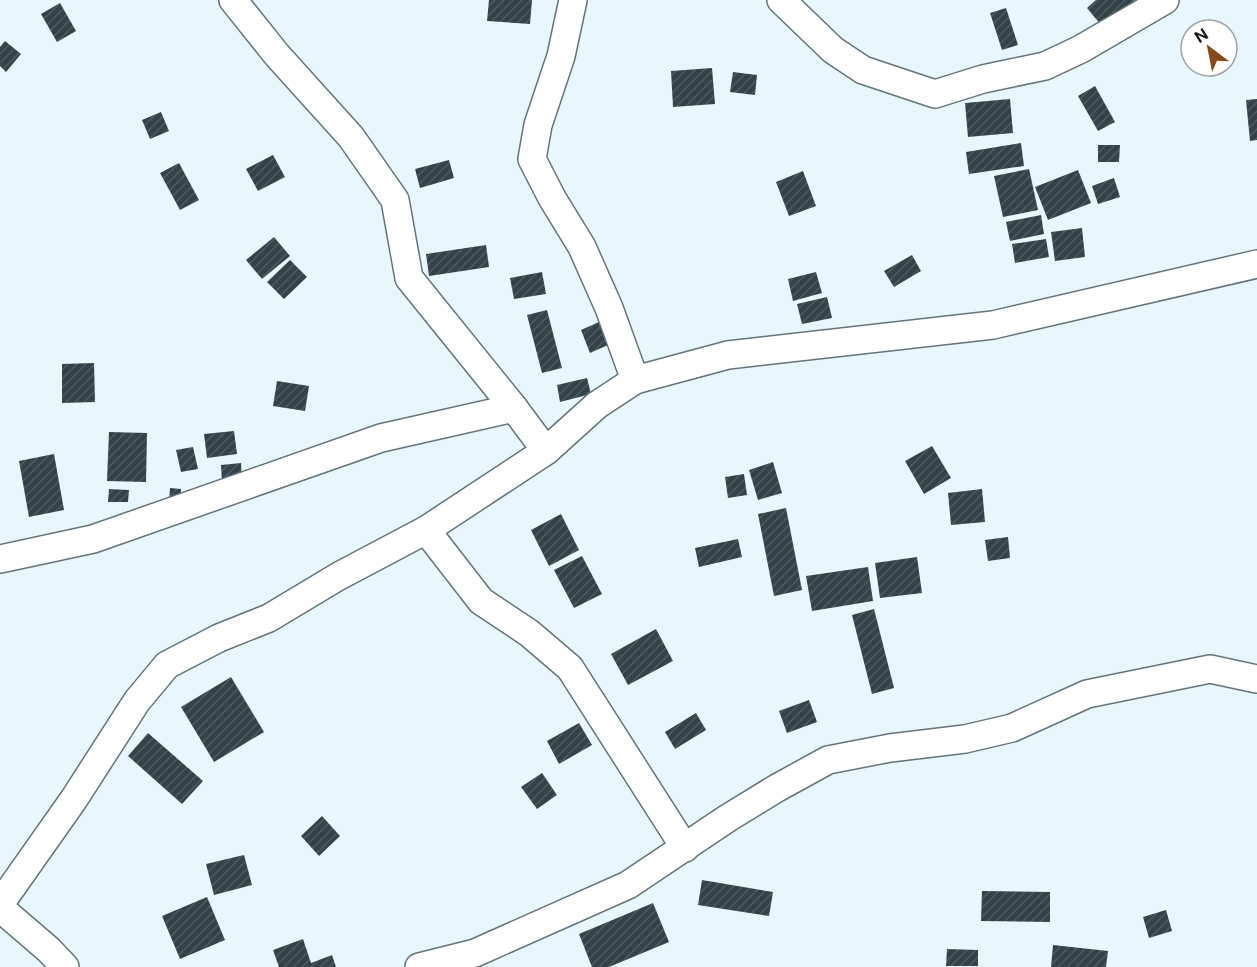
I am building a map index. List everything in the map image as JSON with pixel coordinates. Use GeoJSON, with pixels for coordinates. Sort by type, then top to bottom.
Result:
{"type":"FeatureCollection","features":[{"type":"Feature","properties":{"kind":"street"},"geometry":{"type":"LineString","coordinates":[[232,0],[277,55],[351,137],[389,191],[395,200],[410,278],[546,451]]}},
{"type":"Feature","properties":{"kind":"street"},"geometry":{"type":"LineString","coordinates":[[573,0],[561,56],[538,125],[532,159],[552,198],[582,247],[609,308],[635,380]]}},
{"type":"Feature","properties":{"kind":"street"},"geometry":{"type":"LineString","coordinates":[[781,0],[833,50],[863,70],[935,94],[983,79],[1045,66],[1081,50],[1165,0]]}},
{"type":"Feature","properties":{"kind":"street"},"geometry":{"type":"LineString","coordinates":[[0,904],[74,799],[137,701],[167,665],[219,638],[268,618],[339,576],[426,530],[546,451],[597,405],[635,380],[728,355],[993,325],[1257,264]]}},
{"type":"Feature","properties":{"kind":"street"},"geometry":{"type":"LineString","coordinates":[[0,559],[93,539],[381,438],[514,408]]}},
{"type":"Feature","properties":{"kind":"street"},"geometry":{"type":"LineString","coordinates":[[426,530],[481,601],[529,633],[570,668],[685,848]]}},
{"type":"Feature","properties":{"kind":"street"},"geometry":{"type":"LineString","coordinates":[[419,967],[475,953],[617,890],[777,788],[828,760],[890,748],[965,739],[1012,728],[1088,694],[1210,669],[1257,679]]}},
{"type":"Feature","properties":{"kind":"street"},"geometry":{"type":"LineString","coordinates":[[0,908],[49,950],[64,967]]}},
{"type":"Feature","properties":{"kind":"building"},"geometry":{"type":"Polygon","coordinates":[[[489,0],[532,0],[530,24],[487,21],[489,0]]]}},
{"type":"Feature","properties":{"kind":"building"},"geometry":{"type":"Polygon","coordinates":[[[1096,0],[1134,0],[1138,5],[1106,31],[1087,8],[1096,0]]]}},
{"type":"Feature","properties":{"kind":"building"},"geometry":{"type":"Polygon","coordinates":[[[60,3],[76,31],[57,42],[41,14],[60,3]]]}},
{"type":"Feature","properties":{"kind":"building"},"geometry":{"type":"Polygon","coordinates":[[[1006,8],[1018,45],[1002,50],[990,13],[1006,8]]]}},
{"type":"Feature","properties":{"kind":"building"},"geometry":{"type":"Polygon","coordinates":[[[5,41],[21,54],[6,72],[0,66],[0,47],[5,41]]]}},
{"type":"Feature","properties":{"kind":"building"},"geometry":{"type":"Polygon","coordinates":[[[712,68],[715,104],[673,107],[671,71],[712,68]]]}},
{"type":"Feature","properties":{"kind":"building"},"geometry":{"type":"Polygon","coordinates":[[[733,72],[757,75],[755,95],[730,92],[733,72]]]}},
{"type":"Feature","properties":{"kind":"building"},"geometry":{"type":"Polygon","coordinates":[[[1095,86],[1115,122],[1098,131],[1078,96],[1095,86]]]}},
{"type":"Feature","properties":{"kind":"building"},"geometry":{"type":"Polygon","coordinates":[[[1010,99],[1013,133],[968,137],[965,103],[1010,99]]]}},
{"type":"Feature","properties":{"kind":"building"},"geometry":{"type":"Polygon","coordinates":[[[1257,99],[1257,140],[1250,141],[1246,100],[1257,99]]]}},
{"type":"Feature","properties":{"kind":"building"},"geometry":{"type":"Polygon","coordinates":[[[161,112],[169,131],[150,139],[142,120],[161,112]]]}},
{"type":"Feature","properties":{"kind":"building"},"geometry":{"type":"Polygon","coordinates":[[[1021,143],[1024,166],[969,174],[966,152],[1021,143]]]}},
{"type":"Feature","properties":{"kind":"building"},"geometry":{"type":"Polygon","coordinates":[[[1098,145],[1120,145],[1119,162],[1098,162],[1098,145]]]}},
{"type":"Feature","properties":{"kind":"building"},"geometry":{"type":"Polygon","coordinates":[[[273,155],[285,177],[258,191],[246,169],[273,155]]]}},
{"type":"Feature","properties":{"kind":"building"},"geometry":{"type":"Polygon","coordinates":[[[449,160],[454,178],[420,188],[415,169],[449,160]]]}},
{"type":"Feature","properties":{"kind":"building"},"geometry":{"type":"Polygon","coordinates":[[[179,163],[199,200],[180,210],[160,173],[179,163]]]}},
{"type":"Feature","properties":{"kind":"building"},"geometry":{"type":"Polygon","coordinates":[[[1029,169],[1038,210],[1003,217],[994,176],[1029,169]]]}},
{"type":"Feature","properties":{"kind":"building"},"geometry":{"type":"Polygon","coordinates":[[[1078,170],[1091,203],[1048,220],[1035,187],[1078,170]]]}},
{"type":"Feature","properties":{"kind":"building"},"geometry":{"type":"Polygon","coordinates":[[[803,171],[816,206],[789,216],[776,182],[803,171]]]}},
{"type":"Feature","properties":{"kind":"building"},"geometry":{"type":"Polygon","coordinates":[[[1114,178],[1120,197],[1098,204],[1092,186],[1114,178]]]}},
{"type":"Feature","properties":{"kind":"building"},"geometry":{"type":"Polygon","coordinates":[[[1041,215],[1044,234],[1010,241],[1006,222],[1041,215]]]}},
{"type":"Feature","properties":{"kind":"building"},"geometry":{"type":"Polygon","coordinates":[[[1082,228],[1085,257],[1055,261],[1051,232],[1082,228]]]}},
{"type":"Feature","properties":{"kind":"building"},"geometry":{"type":"Polygon","coordinates":[[[274,237],[290,256],[262,279],[246,260],[274,237]]]}},
{"type":"Feature","properties":{"kind":"building"},"geometry":{"type":"Polygon","coordinates":[[[1046,239],[1049,257],[1015,263],[1012,244],[1046,239]]]}},
{"type":"Feature","properties":{"kind":"building"},"geometry":{"type":"Polygon","coordinates":[[[486,245],[489,267],[429,276],[426,254],[486,245]]]}},
{"type":"Feature","properties":{"kind":"building"},"geometry":{"type":"Polygon","coordinates":[[[912,255],[921,271],[894,287],[884,271],[912,255]]]}},
{"type":"Feature","properties":{"kind":"building"},"geometry":{"type":"Polygon","coordinates":[[[290,260],[307,277],[284,299],[267,282],[290,260]]]}},
{"type":"Feature","properties":{"kind":"building"},"geometry":{"type":"Polygon","coordinates":[[[542,272],[546,294],[514,299],[510,278],[542,272]]]}},
{"type":"Feature","properties":{"kind":"building"},"geometry":{"type":"Polygon","coordinates":[[[816,272],[822,293],[793,301],[788,279],[816,272]]]}},
{"type":"Feature","properties":{"kind":"building"},"geometry":{"type":"Polygon","coordinates":[[[827,297],[832,318],[802,324],[797,304],[827,297]]]}},
{"type":"Feature","properties":{"kind":"building"},"geometry":{"type":"Polygon","coordinates":[[[547,310],[562,368],[542,373],[527,315],[547,310]]]}},
{"type":"Feature","properties":{"kind":"building"},"geometry":{"type":"Polygon","coordinates":[[[599,322],[608,345],[590,353],[581,330],[599,322]]]}},
{"type":"Feature","properties":{"kind":"building"},"geometry":{"type":"Polygon","coordinates":[[[94,363],[95,402],[62,403],[62,364],[94,363]]]}},
{"type":"Feature","properties":{"kind":"building"},"geometry":{"type":"Polygon","coordinates":[[[587,378],[591,394],[560,402],[557,385],[587,378]]]}},
{"type":"Feature","properties":{"kind":"building"},"geometry":{"type":"Polygon","coordinates":[[[277,381],[309,386],[305,411],[273,406],[277,381]]]}},
{"type":"Feature","properties":{"kind":"building"},"geometry":{"type":"Polygon","coordinates":[[[234,431],[237,454],[207,458],[204,434],[234,431]]]}},
{"type":"Feature","properties":{"kind":"building"},"geometry":{"type":"Polygon","coordinates":[[[109,432],[147,433],[146,482],[107,481],[109,432]]]}},
{"type":"Feature","properties":{"kind":"building"},"geometry":{"type":"Polygon","coordinates":[[[932,446],[951,478],[924,494],[905,461],[932,446]]]}},
{"type":"Feature","properties":{"kind":"building"},"geometry":{"type":"Polygon","coordinates":[[[193,447],[198,469],[181,472],[176,450],[193,447]]]}},
{"type":"Feature","properties":{"kind":"building"},"geometry":{"type":"Polygon","coordinates":[[[54,454],[64,510],[29,517],[19,461],[54,454]]]}},
{"type":"Feature","properties":{"kind":"building"},"geometry":{"type":"Polygon","coordinates":[[[773,462],[782,493],[758,500],[749,470],[773,462]]]}},
{"type":"Feature","properties":{"kind":"building"},"geometry":{"type":"Polygon","coordinates":[[[241,463],[242,481],[222,482],[221,465],[241,463]]]}},
{"type":"Feature","properties":{"kind":"building"},"geometry":{"type":"Polygon","coordinates":[[[744,474],[747,495],[728,498],[725,477],[744,474]]]}},
{"type":"Feature","properties":{"kind":"building"},"geometry":{"type":"Polygon","coordinates":[[[170,488],[181,489],[180,504],[169,503],[170,488]]]}},
{"type":"Feature","properties":{"kind":"building"},"geometry":{"type":"Polygon","coordinates":[[[109,489],[129,490],[128,502],[108,502],[109,489]]]}},
{"type":"Feature","properties":{"kind":"building"},"geometry":{"type":"Polygon","coordinates":[[[982,489],[985,522],[951,525],[948,493],[982,489]]]}},
{"type":"Feature","properties":{"kind":"building"},"geometry":{"type":"Polygon","coordinates":[[[786,508],[802,590],[774,596],[758,514],[786,508]]]}},
{"type":"Feature","properties":{"kind":"building"},"geometry":{"type":"Polygon","coordinates":[[[561,514],[579,550],[549,566],[531,530],[561,514]]]}},
{"type":"Feature","properties":{"kind":"building"},"geometry":{"type":"Polygon","coordinates":[[[1008,537],[1010,558],[988,561],[985,540],[1008,537]]]}},
{"type":"Feature","properties":{"kind":"building"},"geometry":{"type":"Polygon","coordinates":[[[738,539],[742,557],[699,567],[695,548],[738,539]]]}},
{"type":"Feature","properties":{"kind":"building"},"geometry":{"type":"Polygon","coordinates":[[[582,556],[602,594],[574,608],[554,570],[582,556]]]}},
{"type":"Feature","properties":{"kind":"building"},"geometry":{"type":"Polygon","coordinates":[[[917,557],[922,593],[880,598],[875,563],[917,557]]]}},
{"type":"Feature","properties":{"kind":"building"},"geometry":{"type":"Polygon","coordinates":[[[868,567],[873,601],[812,611],[806,576],[868,567]]]}},
{"type":"Feature","properties":{"kind":"building"},"geometry":{"type":"Polygon","coordinates":[[[874,609],[894,688],[872,694],[852,615],[874,609]]]}},
{"type":"Feature","properties":{"kind":"building"},"geometry":{"type":"Polygon","coordinates":[[[656,629],[673,661],[628,685],[611,654],[656,629]]]}},
{"type":"Feature","properties":{"kind":"building"},"geometry":{"type":"Polygon","coordinates":[[[231,677],[264,732],[214,762],[181,707],[231,677]]]}},
{"type":"Feature","properties":{"kind":"building"},"geometry":{"type":"Polygon","coordinates":[[[809,700],[817,722],[787,733],[779,711],[809,700]]]}},
{"type":"Feature","properties":{"kind":"building"},"geometry":{"type":"Polygon","coordinates":[[[696,713],[706,730],[675,749],[665,732],[696,713]]]}},
{"type":"Feature","properties":{"kind":"building"},"geometry":{"type":"Polygon","coordinates":[[[579,723],[592,745],[559,764],[547,741],[579,723]]]}},
{"type":"Feature","properties":{"kind":"building"},"geometry":{"type":"Polygon","coordinates":[[[148,733],[203,781],[182,804],[128,756],[148,733]]]}},
{"type":"Feature","properties":{"kind":"building"},"geometry":{"type":"Polygon","coordinates":[[[542,773],[557,795],[537,809],[521,787],[542,773]]]}},
{"type":"Feature","properties":{"kind":"building"},"geometry":{"type":"Polygon","coordinates":[[[322,816],[340,836],[319,856],[301,836],[322,816]]]}},
{"type":"Feature","properties":{"kind":"building"},"geometry":{"type":"Polygon","coordinates":[[[244,855],[252,885],[214,895],[206,864],[244,855]]]}},
{"type":"Feature","properties":{"kind":"building"},"geometry":{"type":"Polygon","coordinates":[[[702,880],[773,892],[769,916],[698,905],[702,880]]]}},
{"type":"Feature","properties":{"kind":"building"},"geometry":{"type":"Polygon","coordinates":[[[982,891],[1050,892],[1050,922],[981,921],[982,891]]]}},
{"type":"Feature","properties":{"kind":"building"},"geometry":{"type":"Polygon","coordinates":[[[207,897],[225,940],[180,959],[162,916],[207,897]]]}},
{"type":"Feature","properties":{"kind":"building"},"geometry":{"type":"Polygon","coordinates":[[[653,903],[669,942],[609,967],[592,967],[579,934],[653,903]]]}},
{"type":"Feature","properties":{"kind":"building"},"geometry":{"type":"Polygon","coordinates":[[[1166,910],[1172,931],[1149,938],[1143,917],[1166,910]]]}},
{"type":"Feature","properties":{"kind":"building"},"geometry":{"type":"Polygon","coordinates":[[[303,939],[311,963],[332,955],[336,967],[279,967],[273,950],[303,939]]]}},
{"type":"Feature","properties":{"kind":"building"},"geometry":{"type":"Polygon","coordinates":[[[1053,945],[1108,951],[1106,967],[1051,967],[1053,945]]]}},
{"type":"Feature","properties":{"kind":"building"},"geometry":{"type":"Polygon","coordinates":[[[947,949],[978,950],[978,966],[946,966],[947,949]]]}}]}
